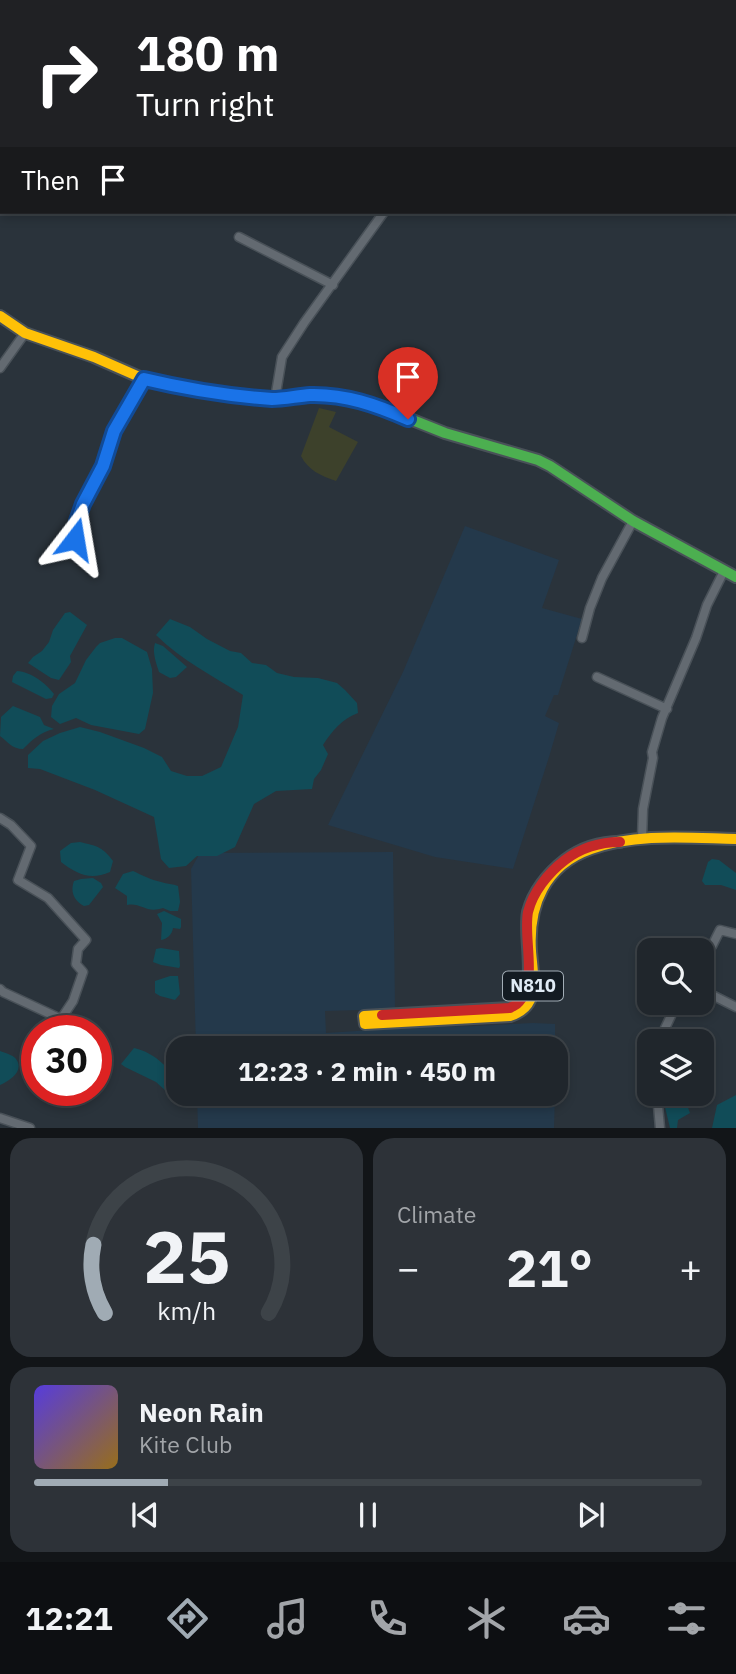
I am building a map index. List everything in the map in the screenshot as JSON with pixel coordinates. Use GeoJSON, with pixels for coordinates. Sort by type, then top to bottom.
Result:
{"type":"FeatureCollection","features":[{"type":"Feature","properties":{"kind":"main road"},"geometry":{"type":"LineString","coordinates":[[0,316],[25,334],[93,357],[144,379],[183,388],[275,399],[311,395],[358,400],[445,433],[538,460],[633,521],[736,577]]}},
{"type":"Feature","properties":{"kind":"main road","name":"N810"},"geometry":{"type":"LineString","coordinates":[[536,896],[531,922],[533,989],[531,999],[520,1013],[510,1016],[365,1024],[364,1016],[510,1008],[519,1003],[526,993],[528,982],[527,915],[536,896],[545,878],[565,859],[592,845],[642,839],[736,839]]}},
{"type":"Feature","properties":{"kind":"street"},"geometry":{"type":"LineString","coordinates":[[275,399],[282,357],[383,214]]}},
{"type":"Feature","properties":{"kind":"street"},"geometry":{"type":"LineString","coordinates":[[239,237],[333,285]]}},
{"type":"Feature","properties":{"kind":"street"},"geometry":{"type":"LineString","coordinates":[[0,368],[25,334]]}},
{"type":"Feature","properties":{"kind":"street"},"geometry":{"type":"LineString","coordinates":[[75,539],[83,504],[103,466],[114,431],[144,379]]}},
{"type":"Feature","properties":{"kind":"street"},"geometry":{"type":"LineString","coordinates":[[582,638],[602,578],[633,521]]}},
{"type":"Feature","properties":{"kind":"street"},"geometry":{"type":"LineString","coordinates":[[642,839],[643,809],[652,752],[662,719],[707,606],[724,571]]}},
{"type":"Feature","properties":{"kind":"street"},"geometry":{"type":"LineString","coordinates":[[597,677],[667,709]]}},
{"type":"Feature","properties":{"kind":"street"},"geometry":{"type":"LineString","coordinates":[[0,818],[11,825],[31,846],[18,880],[48,898],[86,940],[78,949],[76,964],[83,972],[74,1001],[61,1019],[0,989]]}},
{"type":"Feature","properties":{"kind":"street"},"geometry":{"type":"LineString","coordinates":[[714,942],[720,930],[736,934]]}},
{"type":"Feature","properties":{"kind":"street"},"geometry":{"type":"LineString","coordinates":[[714,996],[736,1007]]}},
{"type":"Feature","properties":{"kind":"street"},"geometry":{"type":"LineString","coordinates":[[658,1106],[660,1128]]}},
{"type":"Feature","properties":{"kind":"street"},"geometry":{"type":"LineString","coordinates":[[0,1118],[30,1128]]}},
{"type":"Feature","properties":{"kind":"shaded area"},"geometry":{"type":"Polygon","coordinates":[[[465,526],[559,560],[542,608],[582,619],[558,695],[554,695],[545,716],[559,723],[513,869],[435,857],[328,825],[403,672],[465,526]]]}},
{"type":"Feature","properties":{"kind":"shaded area"},"geometry":{"type":"Polygon","coordinates":[[[70,612],[87,625],[70,656],[71,662],[59,680],[28,663],[49,642],[53,630],[65,613],[70,612]]]}},
{"type":"Feature","properties":{"kind":"shaded area"},"geometry":{"type":"Polygon","coordinates":[[[170,619],[190,627],[230,651],[241,653],[252,663],[266,665],[277,673],[337,683],[357,703],[358,713],[338,726],[323,745],[328,754],[314,779],[312,789],[276,791],[254,804],[235,847],[217,856],[197,856],[186,866],[169,868],[161,859],[154,817],[95,790],[40,769],[28,768],[28,755],[43,741],[80,727],[144,748],[162,757],[171,771],[187,776],[202,776],[221,767],[238,727],[243,695],[187,660],[156,635],[170,619]]]}},
{"type":"Feature","properties":{"kind":"shaded area"},"geometry":{"type":"Polygon","coordinates":[[[122,638],[147,652],[152,669],[153,693],[145,729],[139,734],[91,725],[76,718],[60,724],[51,717],[52,706],[59,694],[75,683],[86,660],[100,643],[122,638]]]}},
{"type":"Feature","properties":{"kind":"shaded area"},"geometry":{"type":"Polygon","coordinates":[[[155,643],[163,646],[187,667],[176,677],[170,678],[159,672],[154,654],[155,643]]]}},
{"type":"Feature","properties":{"kind":"shaded area"},"geometry":{"type":"Polygon","coordinates":[[[17,671],[28,673],[42,682],[54,694],[52,698],[46,699],[12,682],[17,671]]]}},
{"type":"Feature","properties":{"kind":"shaded area"},"geometry":{"type":"Polygon","coordinates":[[[13,706],[40,717],[44,725],[54,729],[37,736],[23,749],[13,746],[0,736],[1,717],[13,706]]]}},
{"type":"Feature","properties":{"kind":"shaded area"},"geometry":{"type":"Polygon","coordinates":[[[80,842],[95,846],[106,853],[113,861],[110,872],[96,876],[84,875],[61,862],[60,851],[71,843],[80,842]]]}},
{"type":"Feature","properties":{"kind":"shaded area"},"geometry":{"type":"Polygon","coordinates":[[[393,852],[395,1009],[325,1011],[326,1033],[533,1023],[555,1024],[555,1036],[196,1036],[191,869],[200,853],[393,852]]]}},
{"type":"Feature","properties":{"kind":"shaded area"},"geometry":{"type":"Polygon","coordinates":[[[712,859],[719,860],[736,873],[736,890],[721,885],[705,885],[702,881],[708,862],[712,859]]]}},
{"type":"Feature","properties":{"kind":"shaded area"},"geometry":{"type":"Polygon","coordinates":[[[133,871],[178,886],[178,911],[127,905],[127,896],[115,888],[123,874],[133,871]]]}},
{"type":"Feature","properties":{"kind":"shaded area"},"geometry":{"type":"Polygon","coordinates":[[[93,878],[103,887],[89,905],[84,906],[74,896],[74,881],[93,878]]]}},
{"type":"Feature","properties":{"kind":"shaded area"},"geometry":{"type":"Polygon","coordinates":[[[164,911],[181,919],[181,927],[173,928],[169,936],[161,940],[162,923],[157,914],[164,911]]]}},
{"type":"Feature","properties":{"kind":"shaded area"},"geometry":{"type":"Polygon","coordinates":[[[156,949],[179,951],[179,968],[153,962],[156,949]]]}},
{"type":"Feature","properties":{"kind":"shaded area"},"geometry":{"type":"Polygon","coordinates":[[[178,976],[180,994],[175,1000],[155,993],[155,981],[178,976]]]}},
{"type":"Feature","properties":{"kind":"shaded area"},"geometry":{"type":"Polygon","coordinates":[[[134,1048],[154,1057],[166,1068],[166,1091],[156,1082],[121,1064],[134,1048]]]}},
{"type":"Feature","properties":{"kind":"shaded area"},"geometry":{"type":"Polygon","coordinates":[[[0,1051],[15,1058],[19,1068],[11,1078],[0,1085],[0,1051]]]}},
{"type":"Feature","properties":{"kind":"shaded area"},"geometry":{"type":"Polygon","coordinates":[[[736,1095],[736,1128],[712,1128],[717,1105],[736,1095]]]}},
{"type":"Feature","properties":{"kind":"shaded area"},"geometry":{"type":"Polygon","coordinates":[[[197,1106],[555,1106],[554,1128],[198,1128],[197,1106]]]}},
{"type":"Feature","properties":{"kind":"shaded area"},"geometry":{"type":"Polygon","coordinates":[[[687,1106],[690,1113],[678,1120],[677,1128],[670,1128],[665,1107],[687,1106]]]}},
{"type":"Feature","properties":{"kind":"green space"},"geometry":{"type":"Polygon","coordinates":[[[319,408],[336,412],[329,427],[358,442],[336,481],[316,472],[301,456],[319,408]]]}},
{"type":"Feature","properties":{"kind":"traffic: fast"},"geometry":{"type":"LineString","coordinates":[[352,399],[380,407],[445,433],[538,460],[633,521],[736,577]]}},
{"type":"Feature","properties":{"kind":"traffic: slow"},"geometry":{"type":"LineString","coordinates":[[0,316],[25,333],[94,357],[144,379],[183,388],[275,399],[311,395],[352,399]]}},
{"type":"Feature","properties":{"kind":"traffic: slow"},"geometry":{"type":"LineString","coordinates":[[382,1015],[364,1016],[365,1024],[516,1014],[526,1006],[532,994],[531,934],[537,903],[551,876],[562,865],[591,849],[626,841],[663,838],[736,839]]}},
{"type":"Feature","properties":{"kind":"traffic: jam"},"geometry":{"type":"LineString","coordinates":[[382,1015],[510,1008],[517,1004],[525,994],[528,983],[527,922],[530,905],[537,890],[553,871],[571,856],[591,847],[620,842]]}},
{"type":"Feature","properties":{"kind":"route"},"geometry":{"type":"LineString","coordinates":[[75,539],[83,504],[103,466],[114,431],[144,379],[183,388],[275,399],[311,395],[333,396],[358,400],[408,419]]}}]}
